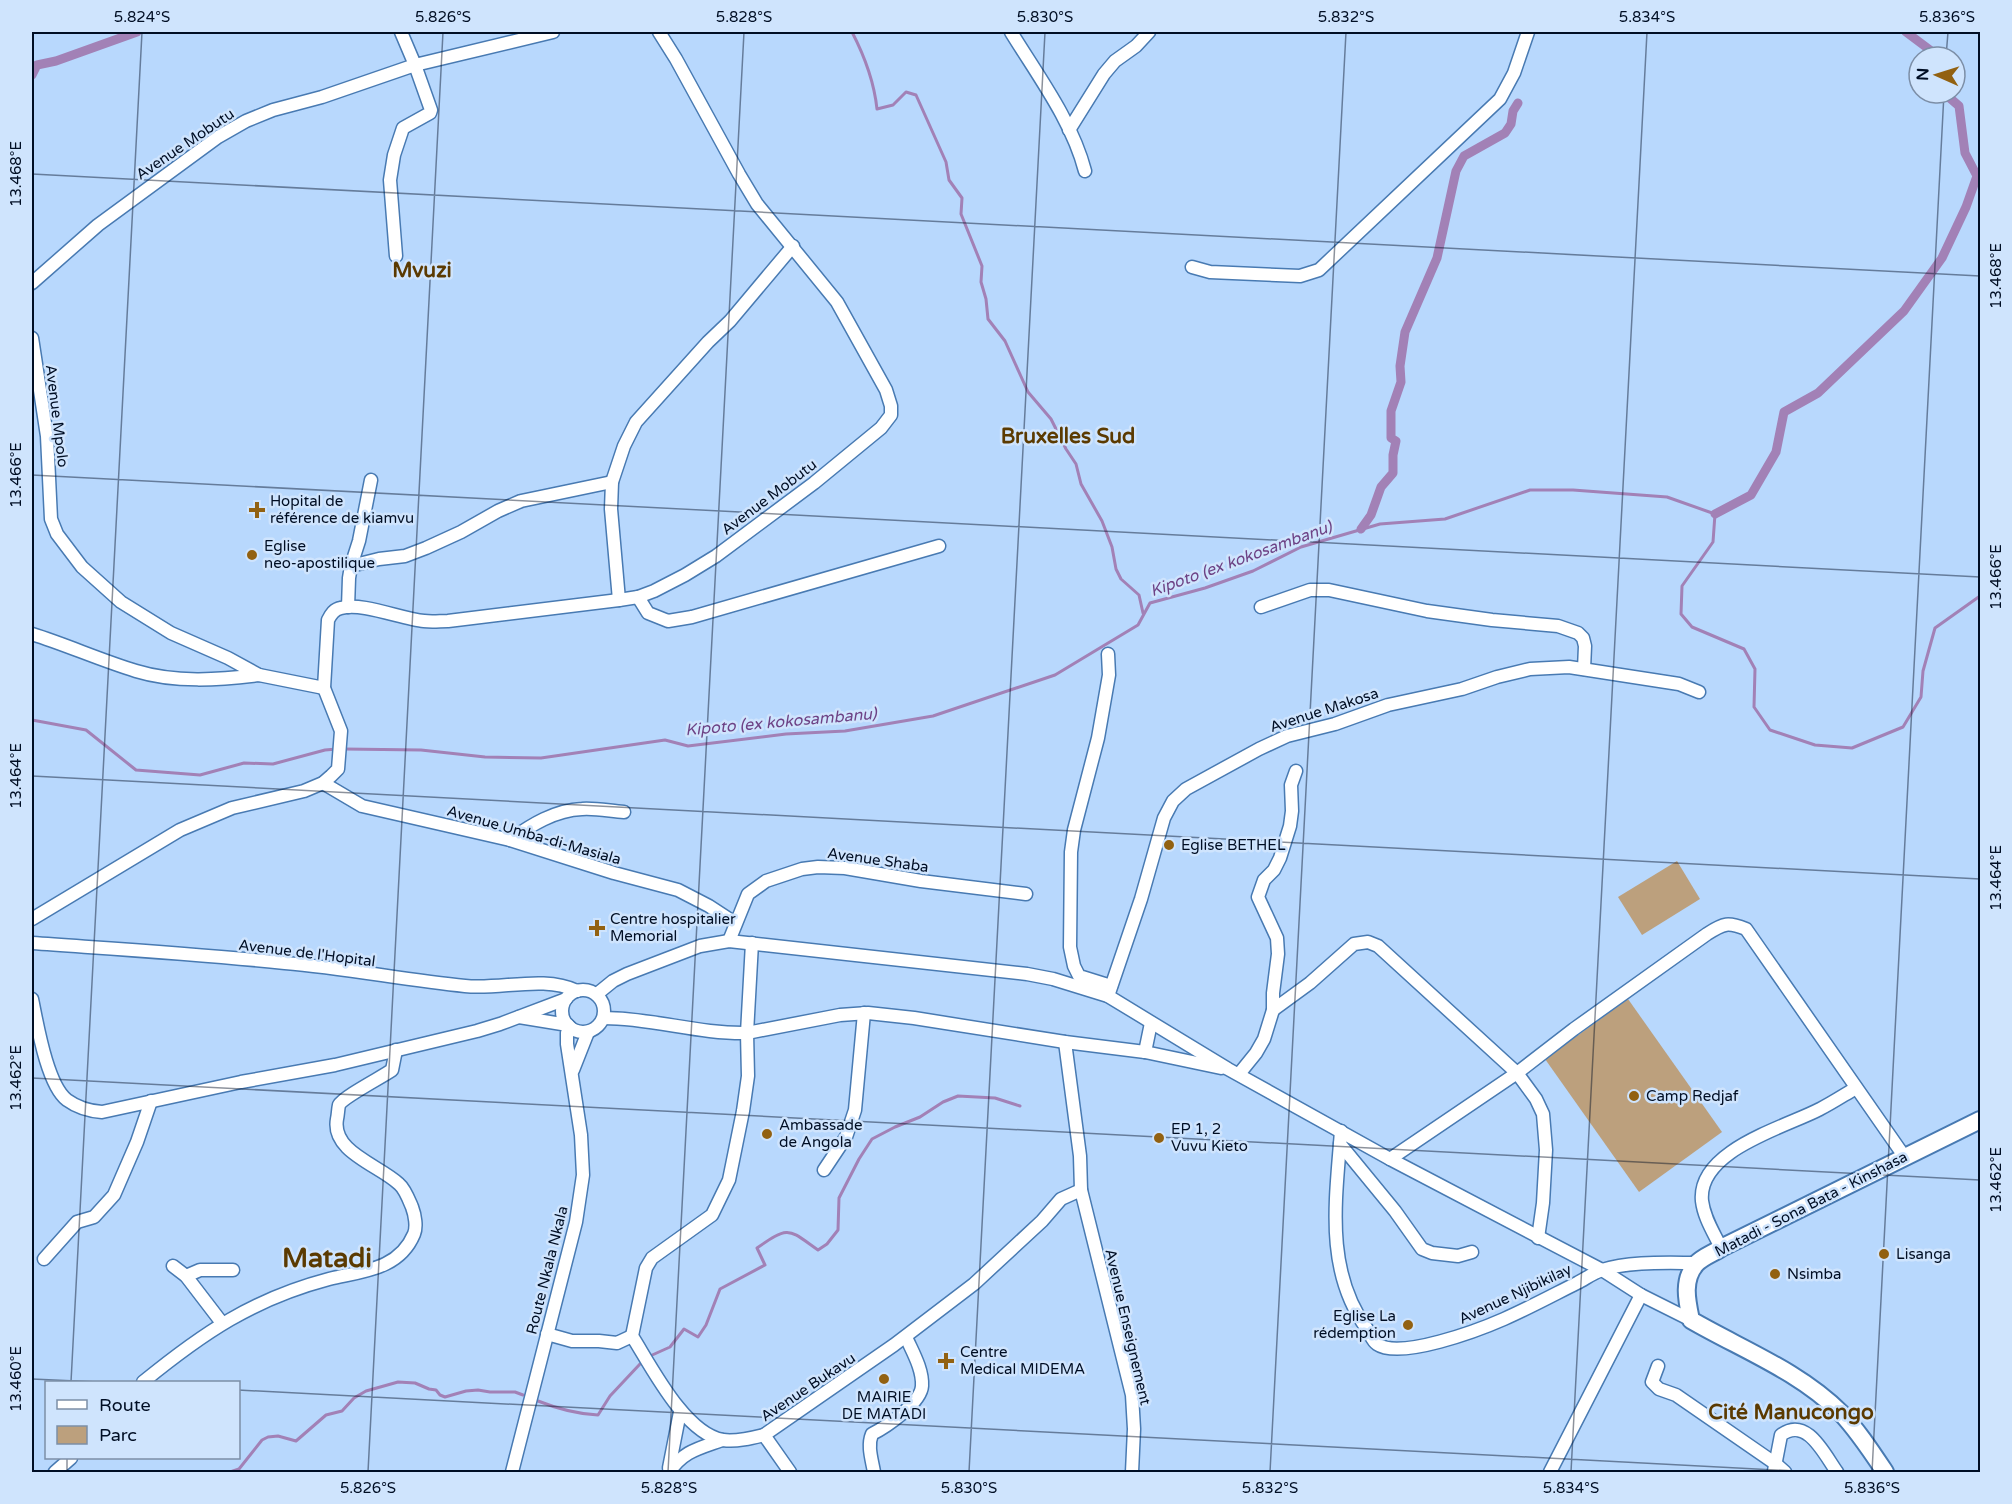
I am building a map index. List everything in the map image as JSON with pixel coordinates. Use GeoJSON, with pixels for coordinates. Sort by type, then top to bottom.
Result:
{"type":"FeatureCollection","features":[{"type":"Feature","properties":{"kind":"highway","name":"Matadi - Sona Bata - Kinshasa"},"geometry":{"type":"LineString","coordinates":[[1691,1320],[1686,1291],[1688,1277],[1697,1263],[1721,1248],[1980,1120]]}},
{"type":"Feature","properties":{"kind":"highway"},"geometry":{"type":"LineString","coordinates":[[1691,1320],[1764,1358],[1810,1388],[1839,1412],[1862,1437],[1885,1473]]}},
{"type":"Feature","properties":{"kind":"street"},"geometry":{"type":"LineString","coordinates":[[396,256],[390,180],[394,155],[404,128],[431,110],[401,32]]}},
{"type":"Feature","properties":{"kind":"street","name":"Avenue Mobutu"},"geometry":{"type":"LineString","coordinates":[[32,283],[98,225],[218,136],[246,121],[273,110],[322,97],[415,65],[554,32]]}},
{"type":"Feature","properties":{"kind":"street","name":"Avenue Mobutu"},"geometry":{"type":"LineString","coordinates":[[348,607],[424,621],[448,621],[638,597],[685,575],[716,556],[864,443],[881,428],[891,415],[886,390],[837,302],[757,204],[659,32]]}},
{"type":"Feature","properties":{"kind":"street"},"geometry":{"type":"LineString","coordinates":[[1011,32],[1078,146],[1085,171]]}},
{"type":"Feature","properties":{"kind":"street"},"geometry":{"type":"LineString","coordinates":[[1069,130],[1104,74],[1149,32]]}},
{"type":"Feature","properties":{"kind":"street"},"geometry":{"type":"LineString","coordinates":[[1192,267],[1210,272],[1300,276],[1319,270],[1500,99],[1514,73],[1528,32]]}},
{"type":"Feature","properties":{"kind":"street"},"geometry":{"type":"LineString","coordinates":[[619,600],[611,509],[612,482],[624,446],[636,422],[730,321],[793,246]]}},
{"type":"Feature","properties":{"kind":"street","name":"Avenue Mpolo"},"geometry":{"type":"LineString","coordinates":[[32,338],[47,435],[50,508],[57,534],[82,567],[121,602],[171,633],[228,658],[259,675]]}},
{"type":"Feature","properties":{"kind":"street"},"geometry":{"type":"LineString","coordinates":[[32,919],[180,830],[232,808],[304,791],[323,783],[338,769],[341,730],[324,688],[328,620],[332,612],[348,607],[351,566],[359,541],[371,480]]}},
{"type":"Feature","properties":{"kind":"street"},"geometry":{"type":"LineString","coordinates":[[351,566],[405,556],[426,548],[521,501],[612,482]]}},
{"type":"Feature","properties":{"kind":"street"},"geometry":{"type":"LineString","coordinates":[[638,597],[648,613],[668,621],[692,617],[939,546]]}},
{"type":"Feature","properties":{"kind":"street"},"geometry":{"type":"LineString","coordinates":[[1262,607],[1310,590],[1329,590],[1427,611],[1558,626],[1578,633],[1583,638],[1584,669]]}},
{"type":"Feature","properties":{"kind":"street"},"geometry":{"type":"LineString","coordinates":[[32,634],[136,671],[222,680],[259,675],[324,688]]}},
{"type":"Feature","properties":{"kind":"street"},"geometry":{"type":"LineString","coordinates":[[1108,654],[1109,675],[1098,738],[1074,830],[1070,947],[1074,966],[1079,976],[1110,991],[1152,1023],[1390,1159],[1602,1270],[1641,1295],[1691,1320]]}},
{"type":"Feature","properties":{"kind":"street","name":"Avenue Makosa"},"geometry":{"type":"LineString","coordinates":[[1110,991],[1141,899],[1164,818],[1173,801],[1186,789],[1239,759],[1287,736],[1335,724],[1388,705],[1462,689],[1530,669],[1556,667],[1584,669],[1679,684],[1699,692]]}},
{"type":"Feature","properties":{"kind":"street"},"geometry":{"type":"LineString","coordinates":[[1234,1071],[1256,1053],[1264,1039],[1274,1010],[1277,938],[1258,897],[1264,880],[1274,870],[1280,858],[1290,826],[1291,785],[1296,771]]}},
{"type":"Feature","properties":{"kind":"street","name":"Avenue Umba-di-Masiala"},"geometry":{"type":"LineString","coordinates":[[323,783],[362,806],[510,840],[603,870],[678,890],[710,906],[735,923]]}},
{"type":"Feature","properties":{"kind":"street"},"geometry":{"type":"LineString","coordinates":[[510,840],[539,821],[562,812],[582,809],[624,812]]}},
{"type":"Feature","properties":{"kind":"street","name":"Avenue Shaba"},"geometry":{"type":"LineString","coordinates":[[729,941],[748,894],[754,888],[765,881],[793,871],[818,867],[845,868],[942,884],[1026,894]]}},
{"type":"Feature","properties":{"kind":"street"},"geometry":{"type":"LineString","coordinates":[[1390,1159],[1516,1073],[1707,934],[1720,926],[1732,924],[1746,929],[1904,1156]]}},
{"type":"Feature","properties":{"kind":"street"},"geometry":{"type":"LineString","coordinates":[[597,994],[613,981],[627,974],[700,946],[729,941],[1027,974],[1110,991]]}},
{"type":"Feature","properties":{"kind":"street"},"geometry":{"type":"LineString","coordinates":[[1274,1010],[1310,983],[1354,944],[1368,942],[1378,946],[1516,1073],[1536,1099],[1543,1114],[1546,1150],[1543,1203],[1538,1238]]}},
{"type":"Feature","properties":{"kind":"street","name":"Avenue de l'Hopital"},"geometry":{"type":"LineString","coordinates":[[32,943],[286,963],[468,987],[543,984],[560,985],[577,991]]}},
{"type":"Feature","properties":{"kind":"street"},"geometry":{"type":"LineString","coordinates":[[722,1440],[703,1432],[680,1412],[632,1336],[646,1268],[652,1258],[712,1215],[729,1180],[748,1076],[747,1033],[752,943]]}},
{"type":"Feature","properties":{"kind":"street"},"geometry":{"type":"LineString","coordinates":[[32,999],[53,1081],[65,1099],[85,1111],[102,1112],[241,1082],[335,1065],[489,1028],[517,1017],[566,999],[584,989],[597,994],[605,1010],[603,1018],[594,1029],[588,1032],[580,1032],[569,1026],[517,1017]]}},
{"type":"Feature","properties":{"kind":"street"},"geometry":{"type":"LineString","coordinates":[[566,999],[562,1012],[569,1026]]}},
{"type":"Feature","properties":{"kind":"street"},"geometry":{"type":"LineString","coordinates":[[603,1018],[631,1018],[716,1033],[747,1033],[840,1015],[864,1013],[914,1018],[1145,1052],[1234,1071]]}},
{"type":"Feature","properties":{"kind":"street"},"geometry":{"type":"LineString","coordinates":[[824,1170],[846,1137],[855,1110],[863,1047],[864,1013]]}},
{"type":"Feature","properties":{"kind":"street"},"geometry":{"type":"LineString","coordinates":[[1145,1052],[1152,1023]]}},
{"type":"Feature","properties":{"kind":"street","name":"Route Nkala Nkala"},"geometry":{"type":"LineString","coordinates":[[512,1473],[576,1222],[583,1175],[581,1135],[567,1038],[569,1026]]}},
{"type":"Feature","properties":{"kind":"street"},"geometry":{"type":"LineString","coordinates":[[572,1071],[588,1032]]}},
{"type":"Feature","properties":{"kind":"street","name":"Avenue Enseignement"},"geometry":{"type":"LineString","coordinates":[[1065,1042],[1080,1156],[1081,1190],[1132,1395],[1134,1430],[1132,1473]]}},
{"type":"Feature","properties":{"kind":"street"},"geometry":{"type":"LineString","coordinates":[[146,1381],[174,1357],[222,1323],[278,1295],[330,1279],[378,1269],[404,1250],[415,1232],[415,1214],[410,1200],[400,1184],[343,1145],[335,1127],[339,1105],[351,1094],[373,1084],[392,1070],[396,1050]]}},
{"type":"Feature","properties":{"kind":"street"},"geometry":{"type":"LineString","coordinates":[[1721,1248],[1707,1220],[1702,1200],[1703,1188],[1712,1171],[1724,1157],[1745,1143],[1819,1110],[1856,1088]]}},
{"type":"Feature","properties":{"kind":"street"},"geometry":{"type":"LineString","coordinates":[[44,1259],[77,1222],[94,1217],[114,1195],[137,1142],[151,1101]]}},
{"type":"Feature","properties":{"kind":"street","name":"Avenue Njibikilay"},"geometry":{"type":"LineString","coordinates":[[1341,1131],[1334,1223],[1338,1254],[1345,1286],[1358,1317],[1376,1344],[1391,1348],[1432,1344],[1465,1335],[1504,1319],[1602,1270]]}},
{"type":"Feature","properties":{"kind":"street"},"geometry":{"type":"LineString","coordinates":[[1340,1144],[1395,1211],[1422,1249],[1432,1253],[1458,1256],[1472,1252]]}},
{"type":"Feature","properties":{"kind":"street","name":"Avenue Bukavu"},"geometry":{"type":"LineString","coordinates":[[668,1473],[679,1458],[694,1450],[722,1440],[741,1440],[765,1435],[855,1374],[974,1284],[1042,1221],[1061,1199],[1081,1190]]}},
{"type":"Feature","properties":{"kind":"street"},"geometry":{"type":"LineString","coordinates":[[1602,1270],[1640,1265],[1697,1263]]}},
{"type":"Feature","properties":{"kind":"street"},"geometry":{"type":"LineString","coordinates":[[173,1266],[186,1276],[222,1323]]}},
{"type":"Feature","properties":{"kind":"street"},"geometry":{"type":"LineString","coordinates":[[186,1276],[200,1270],[233,1270]]}},
{"type":"Feature","properties":{"kind":"street"},"geometry":{"type":"LineString","coordinates":[[1550,1473],[1641,1295]]}},
{"type":"Feature","properties":{"kind":"street"},"geometry":{"type":"LineString","coordinates":[[547,1335],[572,1341],[617,1343],[632,1336]]}},
{"type":"Feature","properties":{"kind":"street"},"geometry":{"type":"LineString","coordinates":[[874,1473],[870,1449],[872,1434],[897,1419],[921,1390],[922,1384],[917,1364],[906,1336]]}},
{"type":"Feature","properties":{"kind":"street"},"geometry":{"type":"LineString","coordinates":[[1658,1366],[1652,1382],[1659,1389],[1676,1395],[1778,1470]]}},
{"type":"Feature","properties":{"kind":"street"},"geometry":{"type":"LineString","coordinates":[[668,1473],[680,1412]]}},
{"type":"Feature","properties":{"kind":"street"},"geometry":{"type":"LineString","coordinates":[[1778,1470],[1781,1436],[1788,1430],[1797,1428],[1818,1444],[1837,1473]]}},
{"type":"Feature","properties":{"kind":"street"},"geometry":{"type":"LineString","coordinates":[[765,1435],[790,1473]]}},
{"type":"Feature","properties":{"kind":"street"},"geometry":{"type":"LineString","coordinates":[[55,1473],[70,1459]]}},
{"type":"Feature","properties":{"kind":"green space"},"geometry":{"type":"Polygon","coordinates":[[[1677,861],[1700,899],[1642,935],[1618,897],[1677,861]]]}},
{"type":"Feature","properties":{"kind":"green space","name":"Camp Redjaf"},"geometry":{"type":"Polygon","coordinates":[[[1628,999],[1722,1132],[1639,1192],[1545,1059],[1628,999]]]}},
{"type":"Feature","properties":{"kind":"waterway"},"geometry":{"type":"LineString","coordinates":[[32,75],[37,65],[56,61],[137,32]]}},
{"type":"Feature","properties":{"kind":"waterway"},"geometry":{"type":"LineString","coordinates":[[852,32],[868,69],[877,109],[893,105],[906,92],[916,95],[946,162],[949,180],[962,198],[961,214],[982,266],[981,282],[988,319],[1005,341],[1028,392],[1051,419],[1076,464],[1081,484],[1102,521],[1112,547],[1116,569],[1121,579],[1139,595],[1143,613]]}},
{"type":"Feature","properties":{"kind":"waterway"},"geometry":{"type":"LineString","coordinates":[[1906,32],[1923,45]]}},
{"type":"Feature","properties":{"kind":"waterway"},"geometry":{"type":"LineString","coordinates":[[1361,529],[1371,515],[1381,487],[1393,473],[1396,441],[1391,438],[1391,411],[1401,382],[1400,366],[1405,332],[1437,258],[1456,171],[1464,156],[1505,133],[1511,124],[1513,111],[1518,103]]}},
{"type":"Feature","properties":{"kind":"waterway"},"geometry":{"type":"LineString","coordinates":[[1715,514],[1751,495],[1776,452],[1784,412],[1818,393],[1904,311],[1942,258],[1966,207],[1977,176],[1965,153],[1958,105]]}},
{"type":"Feature","properties":{"kind":"waterway","name":"Kipoto (ex kokosambanu)"},"geometry":{"type":"LineString","coordinates":[[344,749],[421,750],[485,757],[541,758],[665,740],[688,746],[786,734],[845,731],[933,716],[1055,675],[1138,625],[1150,603],[1205,588],[1253,571],[1301,547],[1380,524],[1445,519],[1530,490],[1573,490],[1667,497],[1715,514],[1713,542],[1682,586],[1681,614],[1692,627],[1744,649],[1755,669],[1754,707],[1770,730],[1815,745],[1852,748],[1903,727],[1921,697],[1923,671],[1935,628],[1980,596]]}},
{"type":"Feature","properties":{"kind":"waterway","name":"Kipoto (ex kokosambanu)"},"geometry":{"type":"LineString","coordinates":[[32,720],[86,730],[136,770],[200,775],[244,763],[273,764],[337,749]]}},
{"type":"Feature","properties":{"kind":"waterway"},"geometry":{"type":"LineString","coordinates":[[650,1356],[670,1347],[684,1329],[698,1337],[706,1325],[720,1289],[765,1265],[757,1248],[768,1241],[789,1232],[818,1250],[827,1244],[838,1230],[839,1198],[872,1139],[958,1096],[995,1098],[1020,1106]]}},
{"type":"Feature","properties":{"kind":"waterway"},"geometry":{"type":"LineString","coordinates":[[538,1401],[567,1411],[598,1415],[610,1396],[640,1364]]}},
{"type":"Feature","properties":{"kind":"waterway"},"geometry":{"type":"LineString","coordinates":[[230,1472],[239,1469],[262,1440],[278,1436],[296,1441],[326,1415],[342,1411],[354,1398],[366,1391],[398,1382],[415,1383],[436,1390],[445,1397],[478,1390],[515,1392],[523,1395]]}},
{"type":"Feature","properties":{"kind":"place","name":"Hopital de référence de kiamvu"},"geometry":{"type":"Point","coordinates":[257,510]}},
{"type":"Feature","properties":{"kind":"place","name":"Eglise neo-apostilique"},"geometry":{"type":"Point","coordinates":[252,555]}},
{"type":"Feature","properties":{"kind":"place","name":"Eglise BETHEL"},"geometry":{"type":"Point","coordinates":[1169,845]}},
{"type":"Feature","properties":{"kind":"place","name":"Centre hospitalier Memorial"},"geometry":{"type":"Point","coordinates":[597,928]}},
{"type":"Feature","properties":{"kind":"place","name":"Camp Redjaf"},"geometry":{"type":"Point","coordinates":[1634,1096]}},
{"type":"Feature","properties":{"kind":"place","name":"Ambassade de Angola"},"geometry":{"type":"Point","coordinates":[767,1134]}},
{"type":"Feature","properties":{"kind":"place","name":"EP 1, 2 Vuvu Kieto"},"geometry":{"type":"Point","coordinates":[1159,1138]}},
{"type":"Feature","properties":{"kind":"place","name":"Lisanga"},"geometry":{"type":"Point","coordinates":[1884,1254]}},
{"type":"Feature","properties":{"kind":"place","name":"Nsimba"},"geometry":{"type":"Point","coordinates":[1775,1274]}},
{"type":"Feature","properties":{"kind":"place","name":"Eglise La rédemption"},"geometry":{"type":"Point","coordinates":[1408,1325]}},
{"type":"Feature","properties":{"kind":"place","name":"Centre Medical MIDEMA"},"geometry":{"type":"Point","coordinates":[946,1361]}},
{"type":"Feature","properties":{"kind":"place","name":"MAIRIE DE MATADI"},"geometry":{"type":"Point","coordinates":[884,1379]}},
{"type":"Feature","properties":{"kind":"district","name":"Mvuzi"},"geometry":{"type":"Point","coordinates":[422,270]}},
{"type":"Feature","properties":{"kind":"district","name":"Bruxelles Sud"},"geometry":{"type":"Point","coordinates":[1068,436]}},
{"type":"Feature","properties":{"kind":"district","name":"Matadi"},"geometry":{"type":"Point","coordinates":[327,1258]}},
{"type":"Feature","properties":{"kind":"district","name":"Cité Manucongo"},"geometry":{"type":"Point","coordinates":[1791,1412]}}]}
